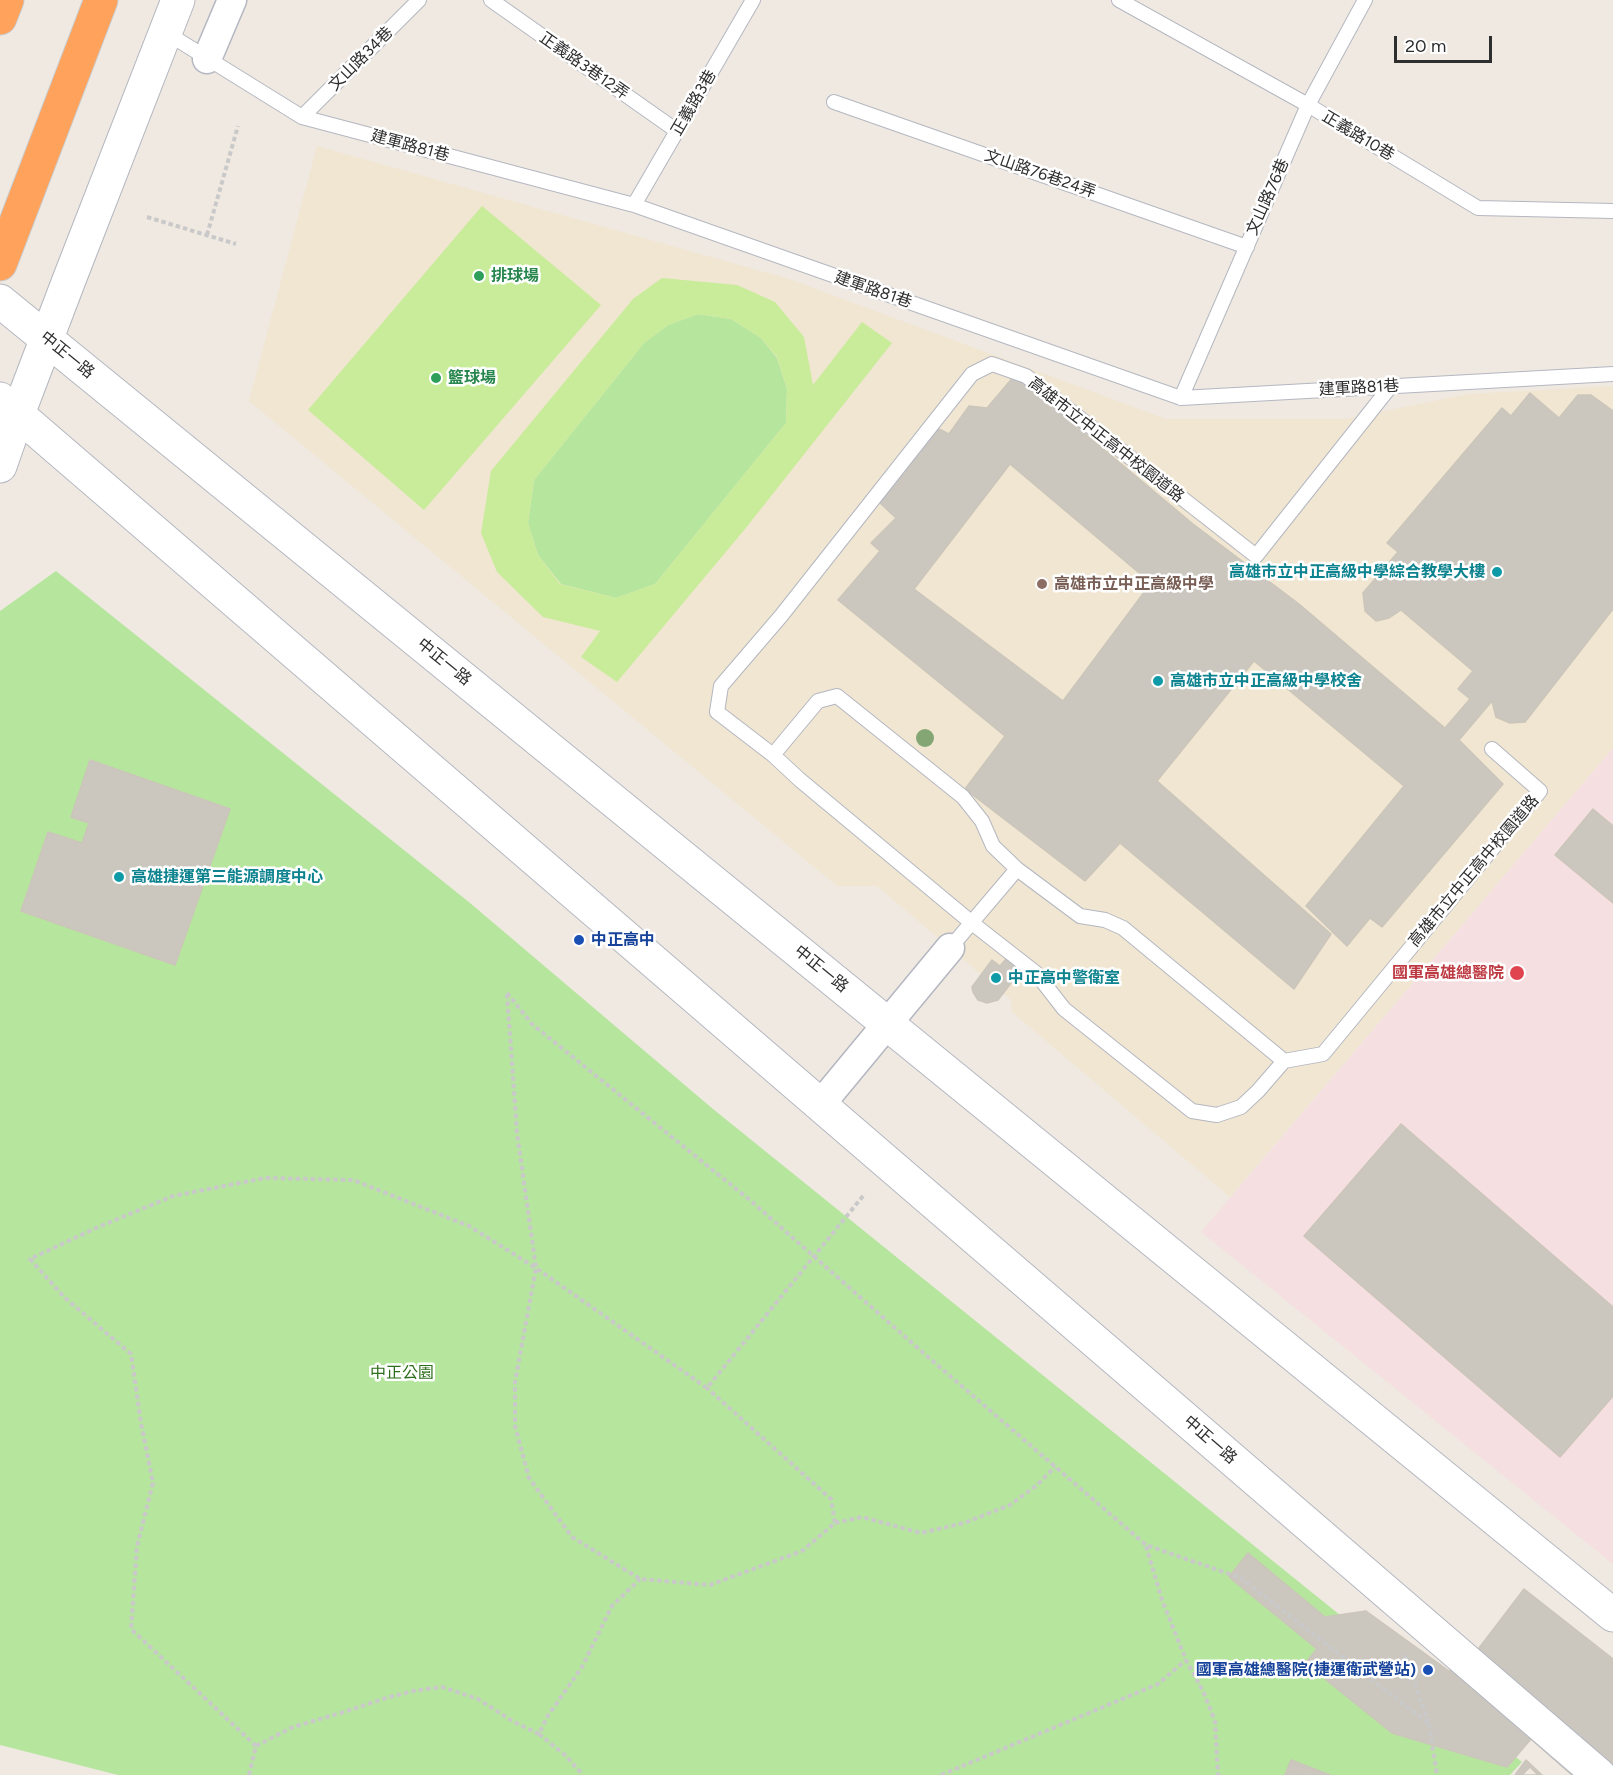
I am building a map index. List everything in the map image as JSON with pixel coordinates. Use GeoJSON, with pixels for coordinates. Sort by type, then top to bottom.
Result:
{"type":"FeatureCollection","features":[{"type":"Feature","properties":{"kind":"highway"},"geometry":{"type":"LineString","coordinates":[[0,18],[7,0]]}},
{"type":"Feature","properties":{"kind":"highway"},"geometry":{"type":"LineString","coordinates":[[0,264],[102,0]]}},
{"type":"Feature","properties":{"kind":"street"},"geometry":{"type":"LineString","coordinates":[[0,466],[9,407],[46,338],[178,0]]}},
{"type":"Feature","properties":{"kind":"street"},"geometry":{"type":"LineString","coordinates":[[207,59],[232,0]]}},
{"type":"Feature","properties":{"kind":"street","name":"中正一路"},"geometry":{"type":"LineString","coordinates":[[0,301],[1613,1615]]}},
{"type":"Feature","properties":{"kind":"street","name":"中正一路"},"geometry":{"type":"LineString","coordinates":[[9,407],[1599,1775]]}},
{"type":"Feature","properties":{"kind":"street"},"geometry":{"type":"LineString","coordinates":[[820,1105],[950,948]]}},
{"type":"Feature","properties":{"kind":"lane","name":"文山路34巷"},"geometry":{"type":"LineString","coordinates":[[303,117],[419,0]]}},
{"type":"Feature","properties":{"kind":"lane","name":"正義路3巷12弄"},"geometry":{"type":"LineString","coordinates":[[491,0],[677,131]]}},
{"type":"Feature","properties":{"kind":"lane","name":"正義路3巷"},"geometry":{"type":"LineString","coordinates":[[634,205],[753,0]]}},
{"type":"Feature","properties":{"kind":"lane","name":"正義路10巷"},"geometry":{"type":"LineString","coordinates":[[1119,0],[1308,105],[1478,208],[1613,211]]}},
{"type":"Feature","properties":{"kind":"lane","name":"文山路76巷"},"geometry":{"type":"LineString","coordinates":[[1181,398],[1308,105],[1365,0]]}},
{"type":"Feature","properties":{"kind":"lane","name":"建軍路81巷"},"geometry":{"type":"LineString","coordinates":[[165,33],[303,117],[634,205],[1181,398],[1613,374]]}},
{"type":"Feature","properties":{"kind":"lane","name":"文山路76巷24弄"},"geometry":{"type":"LineString","coordinates":[[834,102],[1246,247]]}},
{"type":"Feature","properties":{"kind":"lane","name":"高雄市立中正高中校園道路"},"geometry":{"type":"LineString","coordinates":[[1390,387],[1256,556],[1026,376],[992,364],[972,374],[788,607],[721,686],[717,712],[773,755],[972,923],[1036,973],[1064,1009],[1192,1111],[1217,1115],[1241,1107],[1284,1060],[1323,1054],[1540,791],[1492,749]]}},
{"type":"Feature","properties":{"kind":"lane"},"geometry":{"type":"LineString","coordinates":[[773,755],[818,701],[837,696],[963,797],[982,821],[993,846],[1017,869],[1080,916],[1105,921],[1123,928],[1284,1060]]}},
{"type":"Feature","properties":{"kind":"lane"},"geometry":{"type":"LineString","coordinates":[[950,948],[1017,869]]}},
{"type":"Feature","properties":{"kind":"path"},"geometry":{"type":"LineString","coordinates":[[207,235],[238,126]]}},
{"type":"Feature","properties":{"kind":"path"},"geometry":{"type":"LineString","coordinates":[[147,218],[236,244]]}},
{"type":"Feature","properties":{"kind":"path"},"geometry":{"type":"LineString","coordinates":[[1055,1467],[1037,1485],[1010,1505],[964,1523],[921,1533],[862,1517],[835,1523],[802,1551],[710,1585],[640,1579],[572,1537],[529,1478],[515,1426],[515,1382],[537,1268],[517,1133],[507,993],[532,1024],[751,1201],[1146,1545],[1241,1578],[1429,1724]]}},
{"type":"Feature","properties":{"kind":"path"},"geometry":{"type":"LineString","coordinates":[[256,1746],[131,1629],[137,1546],[153,1483],[131,1354],[64,1297],[30,1259],[173,1196],[265,1178],[353,1180],[469,1226],[537,1268],[707,1388],[831,1499],[835,1523]]}},
{"type":"Feature","properties":{"kind":"path"},"geometry":{"type":"LineString","coordinates":[[707,1388],[863,1196]]}},
{"type":"Feature","properties":{"kind":"path"},"geometry":{"type":"LineString","coordinates":[[1146,1545],[1162,1600],[1186,1660],[1203,1691],[1215,1721],[1218,1775]]}},
{"type":"Feature","properties":{"kind":"path"},"geometry":{"type":"LineString","coordinates":[[539,1734],[547,1718],[582,1667],[612,1606],[640,1579]]}},
{"type":"Feature","properties":{"kind":"path"},"geometry":{"type":"LineString","coordinates":[[1404,1650],[1429,1724],[1437,1775]]}},
{"type":"Feature","properties":{"kind":"path"},"geometry":{"type":"LineString","coordinates":[[941,1775],[1158,1684],[1186,1660]]}},
{"type":"Feature","properties":{"kind":"path"},"geometry":{"type":"LineString","coordinates":[[249,1775],[256,1746],[293,1727],[413,1691],[442,1688],[478,1699],[514,1722],[539,1734],[565,1755],[583,1775]]}},
{"type":"Feature","properties":{"kind":"shaded area","name":"高雄市立中正高級中學"},"geometry":{"type":"Polygon","coordinates":[[[317,146],[789,279],[1166,419],[1346,419],[1468,394],[1613,386],[1613,748],[1230,1197],[1012,1012],[1011,1000],[877,886],[837,886],[249,401],[317,146]]]}},
{"type":"Feature","properties":{"kind":"shaded area","name":"國軍高雄總醫院"},"geometry":{"type":"Polygon","coordinates":[[[1613,748],[1613,1564],[1201,1232],[1613,748]]]}},
{"type":"Feature","properties":{"kind":"green space","name":"籃球場"},"geometry":{"type":"Polygon","coordinates":[[[482,206],[601,305],[424,510],[308,410],[482,206]]]}},
{"type":"Feature","properties":{"kind":"green space"},"geometry":{"type":"Polygon","coordinates":[[[662,278],[737,285],[775,302],[804,337],[813,385],[862,322],[892,343],[745,529],[617,682],[581,657],[600,631],[543,617],[497,572],[481,533],[491,471],[633,299],[662,278]],[[698,314],[668,325],[644,343],[534,480],[528,523],[538,555],[560,584],[616,598],[655,584],[786,423],[787,389],[777,357],[761,338],[731,319],[698,314]]]}},
{"type":"Feature","properties":{"kind":"green space"},"geometry":{"type":"Polygon","coordinates":[[[698,314],[731,319],[761,338],[777,358],[787,389],[786,423],[655,584],[616,598],[561,584],[538,555],[528,523],[534,480],[644,343],[668,325],[698,314]]]}},
{"type":"Feature","properties":{"kind":"green space","name":"中正公園"},"geometry":{"type":"Polygon","coordinates":[[[56,571],[470,903],[713,1109],[1522,1762],[1510,1775],[118,1775],[0,1745],[0,611],[56,571]]]}},
{"type":"Feature","properties":{"kind":"building","name":"高雄市立中正高級中學校舍"},"geometry":{"type":"Polygon","coordinates":[[[1015,375],[1193,524],[1299,604],[1459,740],[1503,784],[1382,927],[1370,918],[1347,946],[1306,906],[1404,786],[1254,661],[1157,781],[1331,934],[1294,989],[1120,843],[1085,881],[965,789],[1005,736],[838,600],[880,551],[871,543],[896,518],[879,502],[935,427],[949,434],[969,406],[987,408],[1015,375]],[[1010,464],[914,589],[1063,701],[1151,583],[1010,464]]]}},
{"type":"Feature","properties":{"kind":"building","name":"高雄市立中正高級中學綜合教學大樓"},"geometry":{"type":"Polygon","coordinates":[[[1530,393],[1559,418],[1578,395],[1591,395],[1613,411],[1613,609],[1525,722],[1510,723],[1496,717],[1492,701],[1459,740],[1445,728],[1470,699],[1458,689],[1473,671],[1401,610],[1389,618],[1376,621],[1365,611],[1363,593],[1398,552],[1387,543],[1502,408],[1511,416],[1530,393]]]}},
{"type":"Feature","properties":{"kind":"building","name":"高雄捷運第三能源調度中心"},"geometry":{"type":"Polygon","coordinates":[[[90,760],[230,809],[175,965],[21,911],[48,832],[82,843],[89,823],[71,817],[90,760]]]}},
{"type":"Feature","properties":{"kind":"building"},"geometry":{"type":"Polygon","coordinates":[[[1593,809],[1613,826],[1613,903],[1555,855],[1593,809]]]}},
{"type":"Feature","properties":{"kind":"building","name":"中正高中警衛室"},"geometry":{"type":"Polygon","coordinates":[[[1006,959],[1021,970],[998,1000],[987,1003],[978,1000],[972,987],[992,960],[1000,966],[1006,959]]]}},
{"type":"Feature","properties":{"kind":"building"},"geometry":{"type":"Polygon","coordinates":[[[1401,1124],[1613,1307],[1613,1396],[1560,1457],[1304,1236],[1401,1124]]]}},
{"type":"Feature","properties":{"kind":"building"},"geometry":{"type":"Polygon","coordinates":[[[1248,1553],[1325,1617],[1366,1611],[1449,1671],[1463,1669],[1524,1589],[1613,1659],[1613,1775],[1572,1775],[1531,1739],[1507,1767],[1392,1733],[1305,1663],[1317,1649],[1229,1577],[1248,1553]]]}},
{"type":"Feature","properties":{"kind":"building"},"geometry":{"type":"Polygon","coordinates":[[[1291,1760],[1330,1775],[1285,1775],[1291,1760]]]}},
{"type":"Feature","properties":{"kind":"building"},"geometry":{"type":"Polygon","coordinates":[[[1526,1760],[1542,1775],[1515,1775],[1526,1760]]]}},
{"type":"Feature","properties":{"kind":"building"},"geometry":{"type":"Polygon","coordinates":[[[1530,1767],[1538,1775],[1522,1775],[1530,1767]]]}},
{"type":"Feature","properties":{"kind":"place","name":"排球場"},"geometry":{"type":"Point","coordinates":[479,276]}},
{"type":"Feature","properties":{"kind":"place","name":"籃球場"},"geometry":{"type":"Point","coordinates":[436,378]}},
{"type":"Feature","properties":{"kind":"place","name":"高雄市立中正高級中學綜合教學大樓"},"geometry":{"type":"Point","coordinates":[1497,572]}},
{"type":"Feature","properties":{"kind":"place","name":"高雄市立中正高級中學"},"geometry":{"type":"Point","coordinates":[1042,584]}},
{"type":"Feature","properties":{"kind":"place","name":"高雄市立中正高級中學校舍"},"geometry":{"type":"Point","coordinates":[1158,681]}},
{"type":"Feature","properties":{"kind":"place","name":"高雄捷運第三能源調度中心"},"geometry":{"type":"Point","coordinates":[119,877]}},
{"type":"Feature","properties":{"kind":"place","name":"中正高中"},"geometry":{"type":"Point","coordinates":[579,940]}},
{"type":"Feature","properties":{"kind":"place","name":"國軍高雄總醫院"},"geometry":{"type":"Point","coordinates":[1517,973]}},
{"type":"Feature","properties":{"kind":"place","name":"中正高中警衛室"},"geometry":{"type":"Point","coordinates":[996,978]}},
{"type":"Feature","properties":{"kind":"place","name":"國軍高雄總醫院(捷運衛武營站)"},"geometry":{"type":"Point","coordinates":[1428,1670]}}]}
